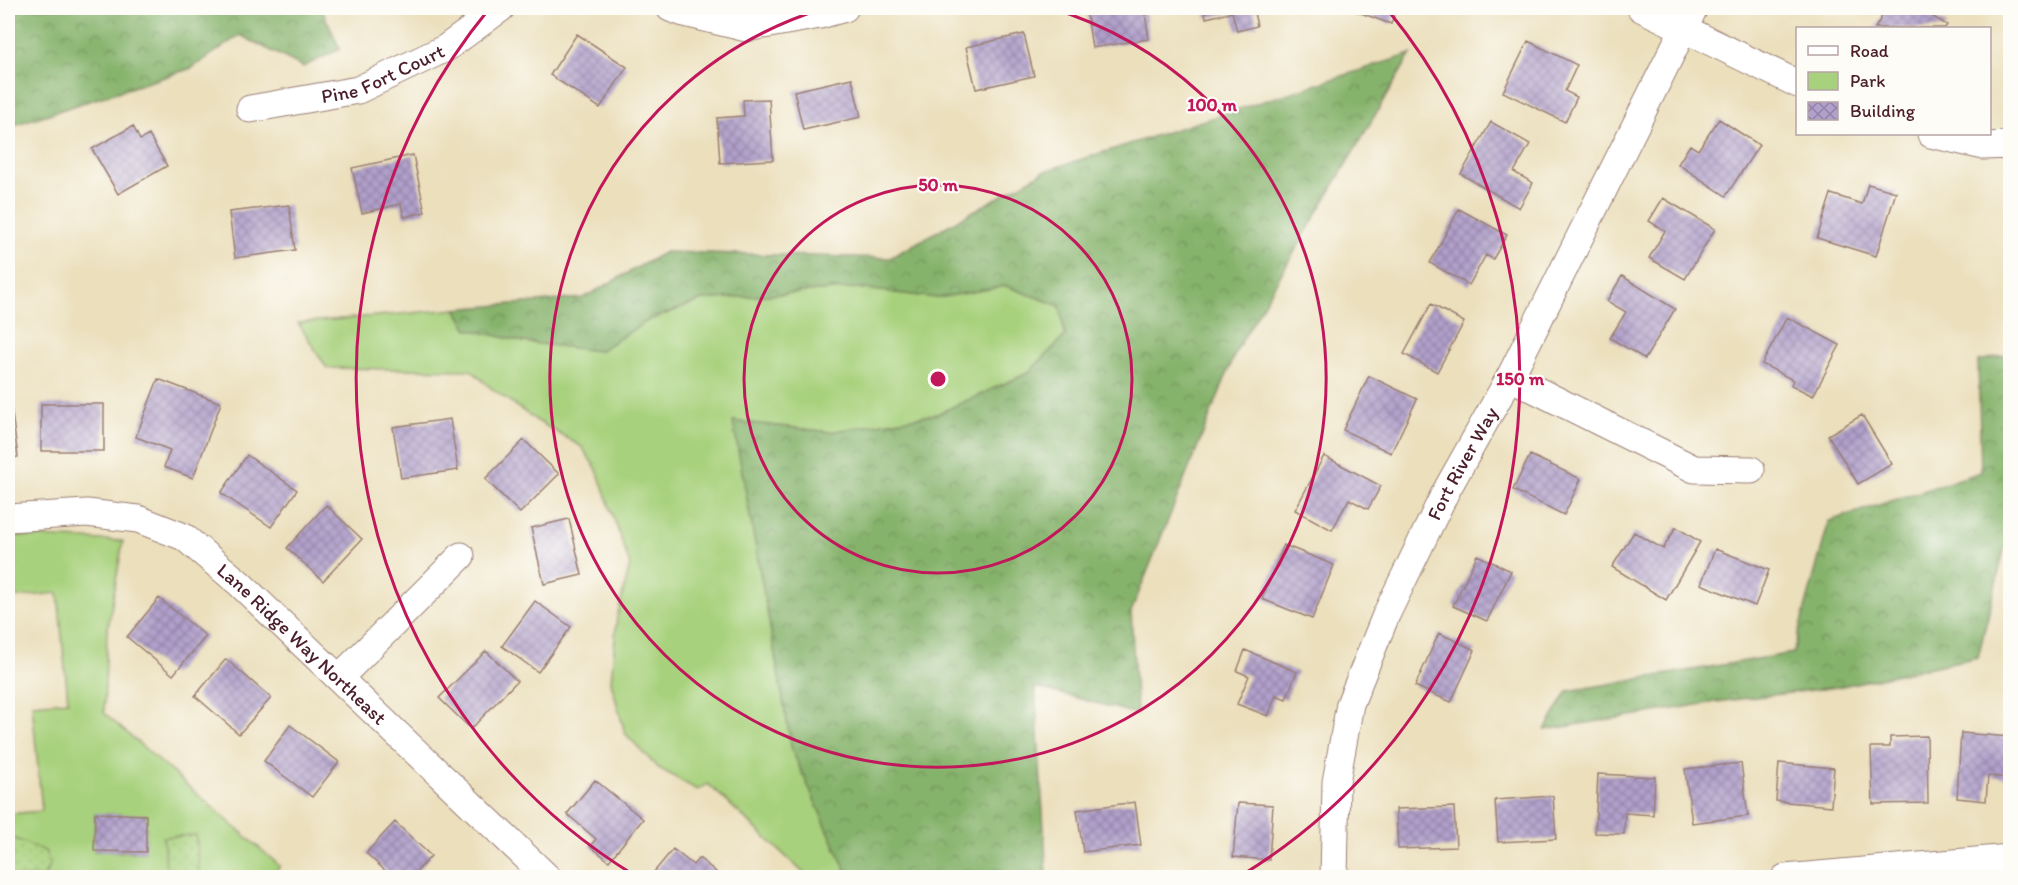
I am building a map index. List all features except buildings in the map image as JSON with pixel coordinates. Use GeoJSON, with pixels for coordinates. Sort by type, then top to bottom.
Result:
{"type":"FeatureCollection","features":[{"type":"Feature","properties":{"kind":"street","name":"Pine Fort Court"},"geometry":{"type":"LineString","coordinates":[[250,109],[358,90],[446,48],[501,8]]}},
{"type":"Feature","properties":{"kind":"street"},"geometry":{"type":"LineString","coordinates":[[670,8],[747,28],[820,15],[845,8]]}},
{"type":"Feature","properties":{"kind":"street"},"geometry":{"type":"LineString","coordinates":[[1641,8],[1689,18],[1796,83]]}},
{"type":"Feature","properties":{"kind":"street","name":"Fort River Way"},"geometry":{"type":"LineString","coordinates":[[1334,878],[1336,782],[1350,704],[1386,615],[1446,491],[1510,377],[1689,18]]}},
{"type":"Feature","properties":{"kind":"street"},"geometry":{"type":"LineString","coordinates":[[1936,135],[1997,145]]}},
{"type":"Feature","properties":{"kind":"street"},"geometry":{"type":"LineString","coordinates":[[1510,377],[1694,469],[1750,470]]}},
{"type":"Feature","properties":{"kind":"street","name":"Lane Ridge Way Northeast"},"geometry":{"type":"LineString","coordinates":[[8,518],[87,513],[138,519],[184,537],[239,583],[542,876]]}},
{"type":"Feature","properties":{"kind":"street"},"geometry":{"type":"LineString","coordinates":[[339,678],[461,556]]}},
{"type":"Feature","properties":{"kind":"street"},"geometry":{"type":"LineString","coordinates":[[1785,878],[2010,858]]}},
{"type":"Feature","properties":{"kind":"green space"},"geometry":{"type":"Polygon","coordinates":[[[8,8],[321,8],[340,49],[303,67],[240,35],[192,68],[8,127],[8,8]]]}},
{"type":"Feature","properties":{"kind":"green space"},"geometry":{"type":"Polygon","coordinates":[[[1411,54],[1237,349],[1131,612],[1137,714],[1035,687],[1047,877],[849,877],[792,750],[733,421],[830,432],[937,414],[1028,373],[1065,336],[1060,306],[1006,286],[937,298],[857,288],[702,300],[647,321],[599,351],[524,342],[468,329],[456,309],[583,298],[665,252],[890,258],[1045,171],[1411,54]]]}},
{"type":"Feature","properties":{"kind":"green space"},"geometry":{"type":"Polygon","coordinates":[[[1006,286],[1060,306],[1065,336],[1028,373],[937,414],[830,432],[733,421],[792,750],[849,877],[808,877],[708,784],[697,790],[657,767],[625,733],[611,682],[617,617],[630,565],[597,470],[582,447],[536,420],[491,388],[471,370],[327,368],[298,323],[456,309],[468,329],[524,342],[599,351],[647,321],[702,300],[857,288],[937,298],[1006,286]]]}},
{"type":"Feature","properties":{"kind":"green space"},"geometry":{"type":"Polygon","coordinates":[[[2010,354],[2010,538],[2004,550],[1978,657],[1837,687],[1716,702],[1545,730],[1568,691],[1793,653],[1829,521],[1981,472],[1978,361],[2010,354]]]}},
{"type":"Feature","properties":{"kind":"green space"},"geometry":{"type":"Polygon","coordinates":[[[19,536],[123,541],[107,632],[104,713],[280,866],[271,877],[148,878],[147,875],[97,874],[97,877],[44,877],[50,863],[45,852],[8,836],[8,814],[42,811],[32,704],[68,701],[58,593],[8,598],[8,538],[19,536]],[[95,814],[94,851],[145,852],[146,815],[95,814]]]}},
{"type":"Feature","properties":{"kind":"green space"},"geometry":{"type":"Polygon","coordinates":[[[196,835],[199,874],[167,877],[163,837],[196,835]]]}},
{"type":"Feature","properties":{"kind":"green space"},"geometry":{"type":"Polygon","coordinates":[[[8,836],[45,851],[50,863],[44,877],[8,877],[8,836]]]}}]}
